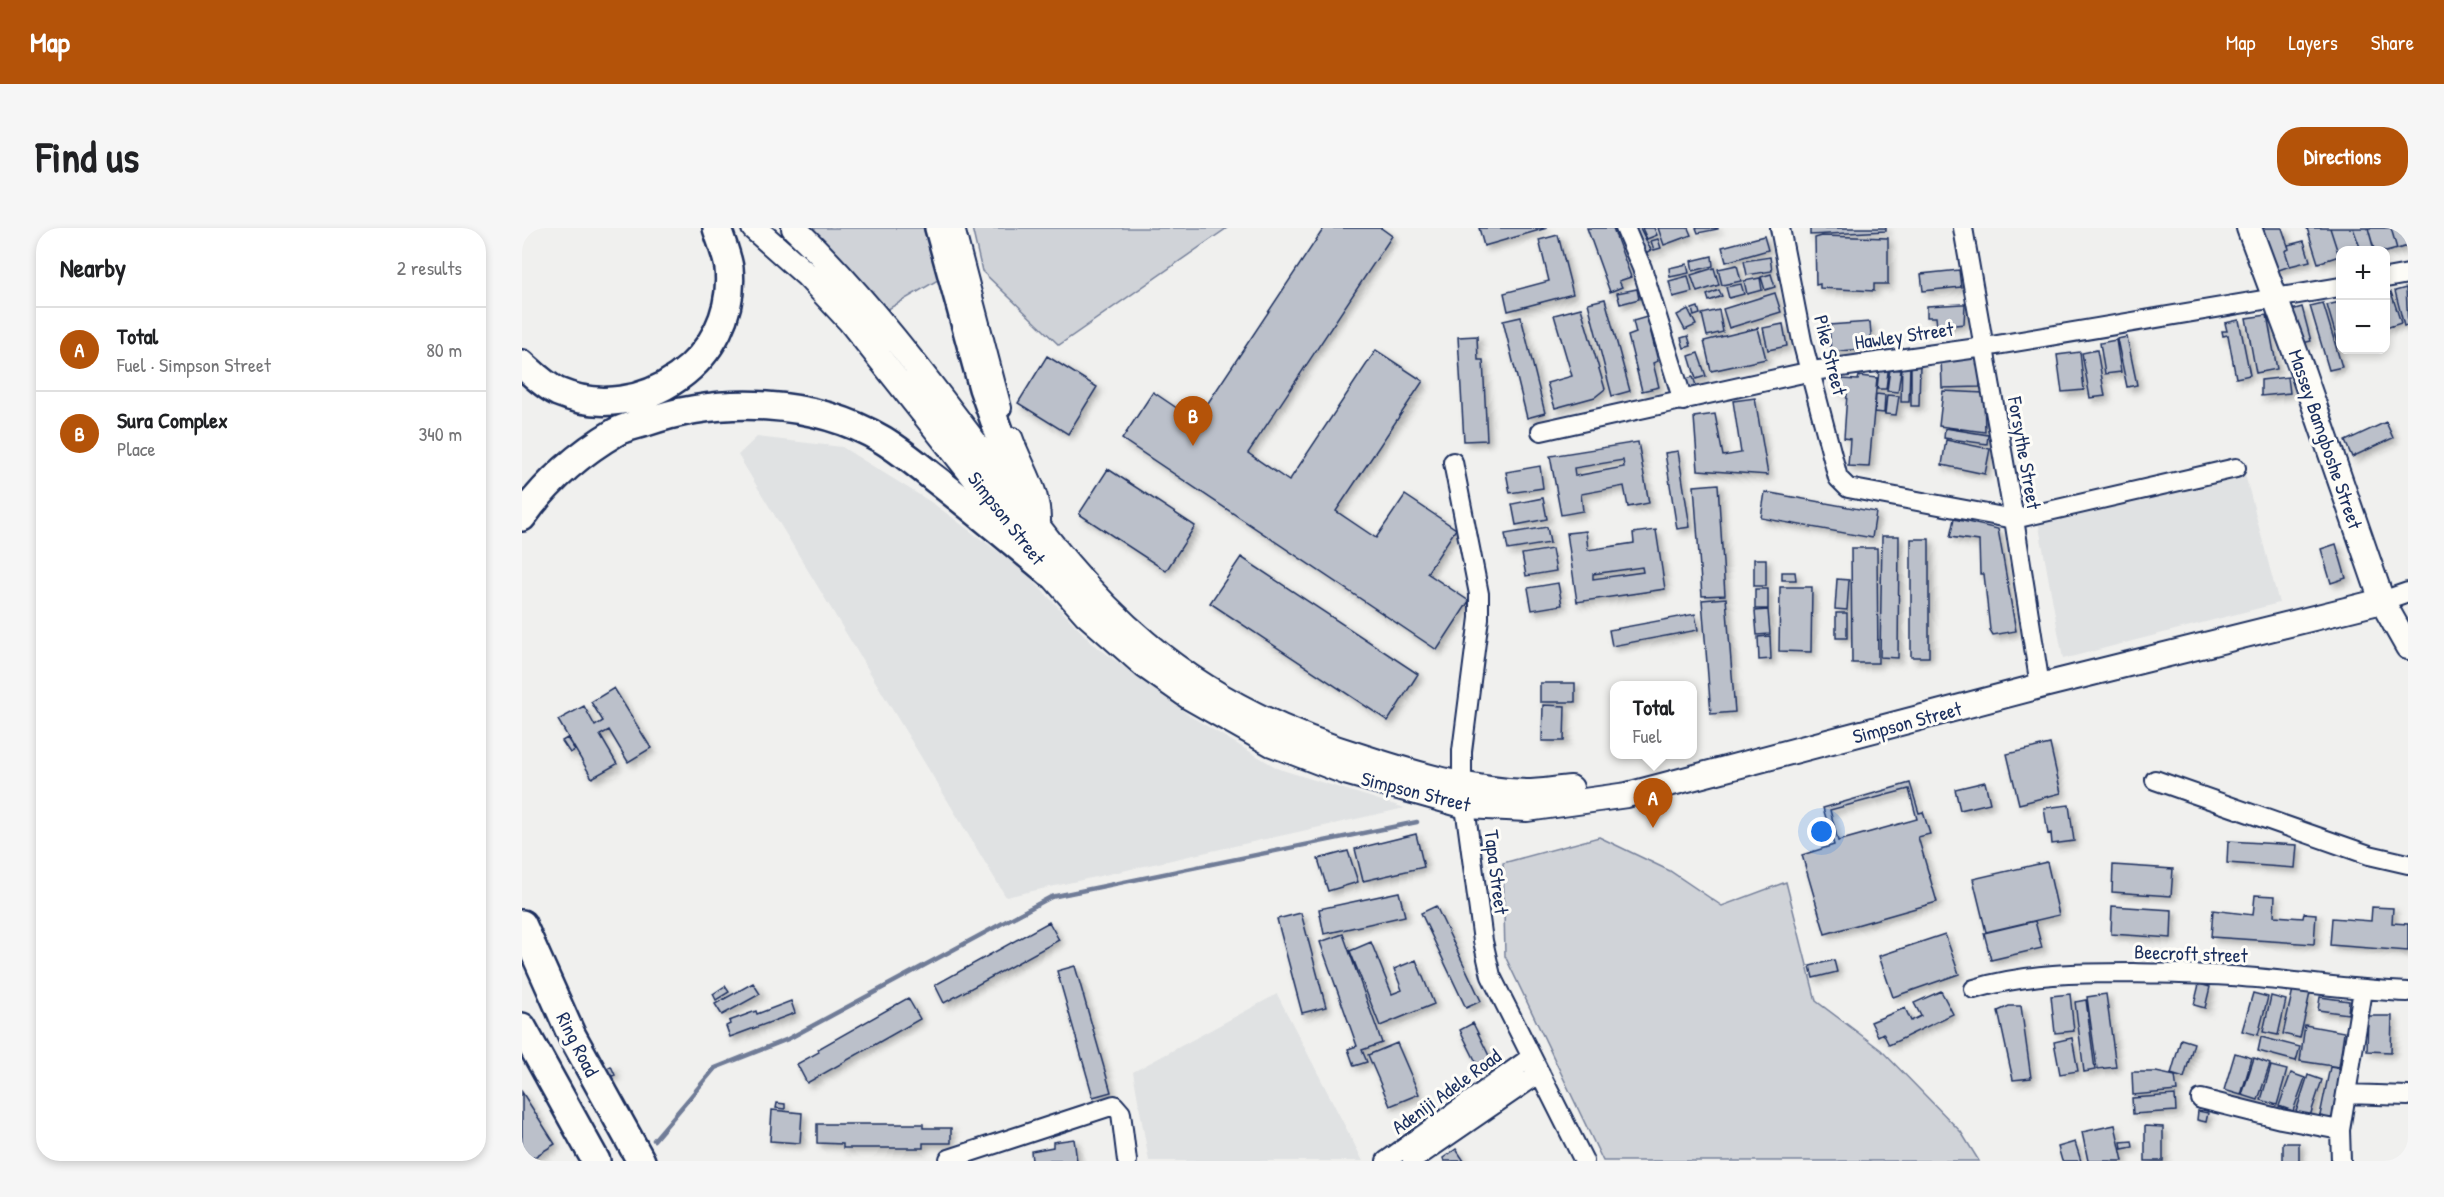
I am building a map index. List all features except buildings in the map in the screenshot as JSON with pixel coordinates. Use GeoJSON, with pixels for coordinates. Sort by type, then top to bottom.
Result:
{"type":"FeatureCollection","features":[{"type":"Feature","properties":{"kind":"highway"},"geometry":{"type":"LineString","coordinates":[[522,364],[538,379],[558,392],[607,402],[653,392],[690,370],[715,338],[726,302],[729,268],[717,228]]}},
{"type":"Feature","properties":{"kind":"highway"},"geometry":{"type":"LineString","coordinates":[[939,228],[983,388],[1034,523]]}},
{"type":"Feature","properties":{"kind":"highway"},"geometry":{"type":"LineString","coordinates":[[522,517],[556,476],[617,432],[665,415],[715,406],[758,405],[824,417],[883,440],[973,509],[1050,573]]}},
{"type":"Feature","properties":{"kind":"highway","name":"Ring Road"},"geometry":{"type":"LineString","coordinates":[[522,924],[571,1034],[641,1161]]}},
{"type":"Feature","properties":{"kind":"highway","name":"Ring Road"},"geometry":{"type":"LineString","coordinates":[[522,1027],[592,1154]]}},
{"type":"Feature","properties":{"kind":"main road"},"geometry":{"type":"LineString","coordinates":[[754,228],[897,361]]}},
{"type":"Feature","properties":{"kind":"main road"},"geometry":{"type":"LineString","coordinates":[[794,228],[820,253],[897,361],[1091,591],[1130,629],[1204,687],[1263,720],[1326,746],[1412,772],[1464,795]]}},
{"type":"Feature","properties":{"kind":"main road","name":"Massey Bamgboshe Street"},"geometry":{"type":"LineString","coordinates":[[2249,228],[2382,601],[2408,647]]}},
{"type":"Feature","properties":{"kind":"main road","name":"Simpson Street"},"geometry":{"type":"LineString","coordinates":[[897,361],[1050,573],[1086,614],[1145,666],[1225,719],[1272,744],[1345,772],[1464,795],[1595,787],[1651,787],[2040,686],[2382,601]]}},
{"type":"Feature","properties":{"kind":"street"},"geometry":{"type":"LineString","coordinates":[[955,228],[1002,407],[1039,499],[1043,514],[1034,523]]}},
{"type":"Feature","properties":{"kind":"street"},"geometry":{"type":"LineString","coordinates":[[1625,228],[1642,268],[1683,401]]}},
{"type":"Feature","properties":{"kind":"street","name":"Pike Street"},"geometry":{"type":"LineString","coordinates":[[1780,228],[1802,341],[1812,371],[1838,478],[1848,488],[2014,519]]}},
{"type":"Feature","properties":{"kind":"street","name":"Forsythe Street"},"geometry":{"type":"LineString","coordinates":[[1963,228],[2014,519],[2040,686]]}},
{"type":"Feature","properties":{"kind":"street"},"geometry":{"type":"LineString","coordinates":[[2390,277],[2408,274]]}},
{"type":"Feature","properties":{"kind":"street"},"geometry":{"type":"LineString","coordinates":[[2275,299],[2336,288]]}},
{"type":"Feature","properties":{"kind":"street","name":"Hawley Street"},"geometry":{"type":"LineString","coordinates":[[1541,431],[1812,371],[1984,347],[2275,299]]}},
{"type":"Feature","properties":{"kind":"street","name":"Tapa Street"},"geometry":{"type":"LineString","coordinates":[[1453,462],[1479,594],[1479,618],[1462,751],[1464,795],[1483,941],[1491,976],[1584,1161]]}},
{"type":"Feature","properties":{"kind":"street"},"geometry":{"type":"LineString","coordinates":[[2014,519],[2236,468]]}},
{"type":"Feature","properties":{"kind":"street","name":"Simpson Street"},"geometry":{"type":"LineString","coordinates":[[2382,601],[2408,592]]}},
{"type":"Feature","properties":{"kind":"street"},"geometry":{"type":"LineString","coordinates":[[2155,780],[2369,855],[2408,864]]}},
{"type":"Feature","properties":{"kind":"street","name":"Beecroft street"},"geometry":{"type":"LineString","coordinates":[[1974,989],[2002,981],[2048,974],[2092,973],[2244,977],[2363,990],[2408,992]]}},
{"type":"Feature","properties":{"kind":"street"},"geometry":{"type":"LineString","coordinates":[[2341,1161],[2340,1130],[2363,990]]}},
{"type":"Feature","properties":{"kind":"street","name":"Adeniji Adele Road"},"geometry":{"type":"LineString","coordinates":[[1386,1161],[1535,1065]]}},
{"type":"Feature","properties":{"kind":"street","name":"Adeniji Adele Road"},"geometry":{"type":"LineString","coordinates":[[1412,1161],[1535,1065]]}},
{"type":"Feature","properties":{"kind":"street"},"geometry":{"type":"LineString","coordinates":[[2346,1094],[2408,1096]]}},
{"type":"Feature","properties":{"kind":"street"},"geometry":{"type":"LineString","coordinates":[[2201,1099],[2281,1119],[2340,1130]]}},
{"type":"Feature","properties":{"kind":"street"},"geometry":{"type":"LineString","coordinates":[[950,1159],[1114,1105],[1121,1113],[1128,1161]]}},
{"type":"Feature","properties":{"kind":"shaded area"},"geometry":{"type":"Polygon","coordinates":[[[811,228],[923,228],[943,277],[873,318],[811,228]]]}},
{"type":"Feature","properties":{"kind":"shaded area"},"geometry":{"type":"Polygon","coordinates":[[[972,228],[1227,228],[1059,345],[982,271],[972,228]]]}},
{"type":"Feature","properties":{"kind":"shaded area"},"geometry":{"type":"Polygon","coordinates":[[[757,437],[842,447],[934,504],[1024,571],[1092,643],[1190,716],[1279,769],[1405,808],[1006,897],[738,455],[757,437]]]}},
{"type":"Feature","properties":{"kind":"shaded area"},"geometry":{"type":"Polygon","coordinates":[[[2245,474],[2279,603],[2063,659],[2038,521],[2245,474]]]}},
{"type":"Feature","properties":{"kind":"shaded area"},"geometry":{"type":"Polygon","coordinates":[[[1599,837],[1670,871],[1722,906],[1786,882],[1816,1001],[1881,1050],[1961,1132],[1979,1161],[1603,1161],[1505,956],[1503,863],[1599,837]]]}},
{"type":"Feature","properties":{"kind":"shaded area"},"geometry":{"type":"Polygon","coordinates":[[[1277,994],[1363,1161],[1149,1161],[1133,1072],[1277,994]]]}},
{"type":"Feature","properties":{"kind":"waterway"},"geometry":{"type":"LineString","coordinates":[[654,1140],[715,1068],[788,1039],[1051,897],[1417,822]]}},
{"type":"Feature","properties":{"kind":"place","name":"Sura Complex"},"geometry":{"type":"Point","coordinates":[1193,446]}},
{"type":"Feature","properties":{"kind":"place","name":"Total"},"geometry":{"type":"Point","coordinates":[1653,828]}}]}
